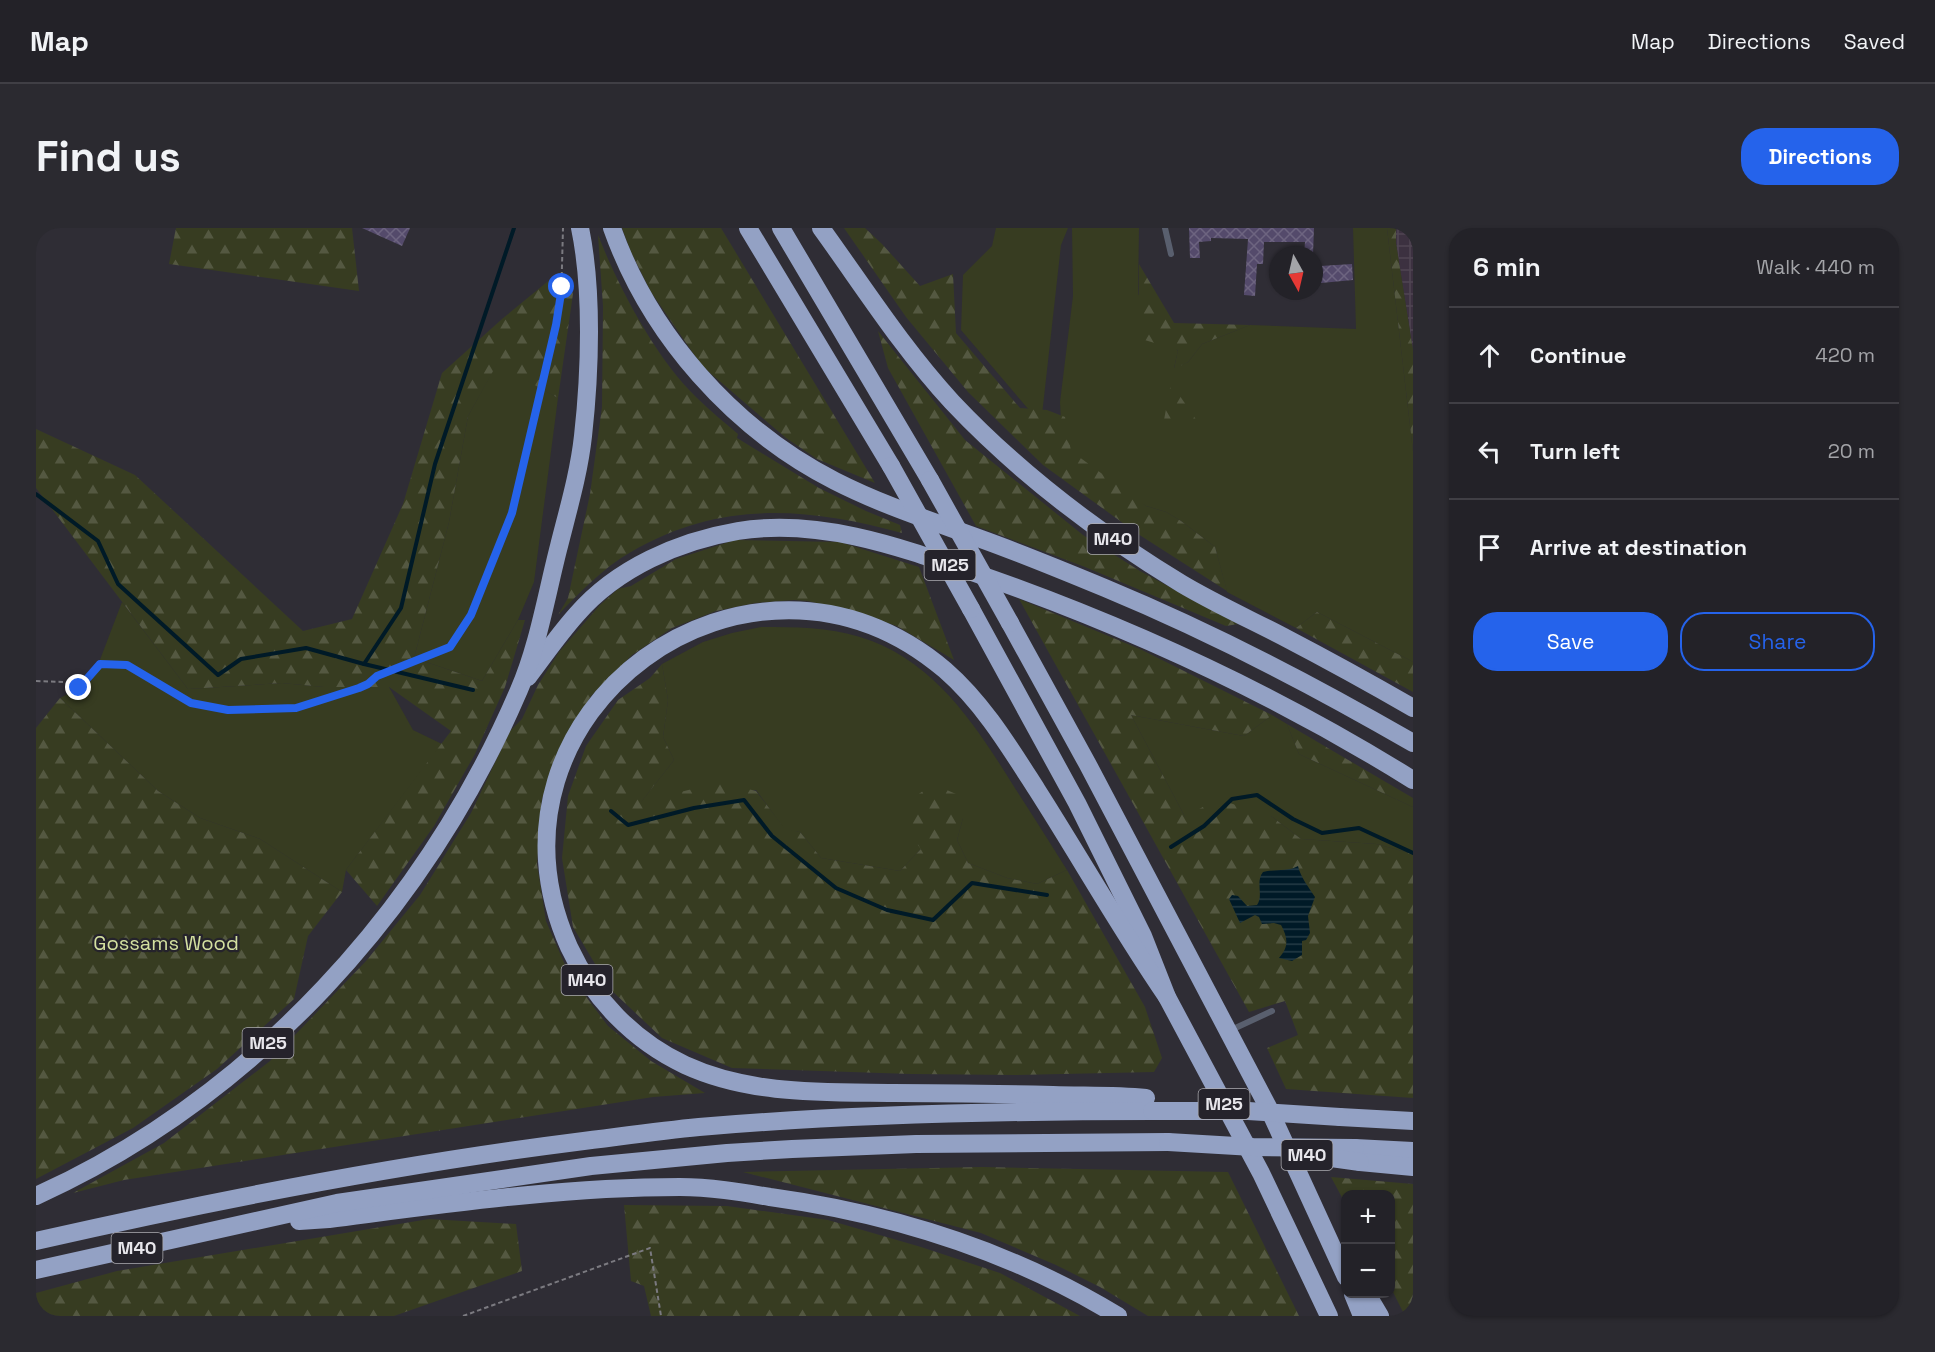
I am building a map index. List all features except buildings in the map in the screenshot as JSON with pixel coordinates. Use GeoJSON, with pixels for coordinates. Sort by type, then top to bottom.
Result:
{"type":"FeatureCollection","features":[{"type":"Feature","properties":{"kind":"highway","name":"M25"},"geometry":{"type":"LineString","coordinates":[[36,1196],[97,1165],[183,1110],[226,1079],[290,1024],[338,974],[402,895],[447,830],[472,786],[520,688],[535,640],[569,508],[583,437],[589,337],[584,250],[580,228]]}},
{"type":"Feature","properties":{"kind":"highway","name":"M25"},"geometry":{"type":"LineString","coordinates":[[612,228],[646,299],[667,334],[694,369],[739,415],[794,457],[833,480],[876,500],[1047,564],[1156,609],[1274,666],[1413,743]]}},
{"type":"Feature","properties":{"kind":"highway","name":"M25"},"geometry":{"type":"LineString","coordinates":[[748,228],[891,466],[1077,803],[1143,936],[1167,997],[1261,1173],[1329,1316]]}},
{"type":"Feature","properties":{"kind":"highway","name":"M25"},"geometry":{"type":"LineString","coordinates":[[781,228],[930,480],[1087,764],[1268,1107],[1341,1265]]}},
{"type":"Feature","properties":{"kind":"highway","name":"M40"},"geometry":{"type":"LineString","coordinates":[[821,228],[912,354],[951,401],[1010,458],[1065,504],[1183,585],[1413,708]]}},
{"type":"Feature","properties":{"kind":"highway","name":"M25"},"geometry":{"type":"LineString","coordinates":[[520,688],[577,613],[628,571],[660,555],[724,534],[754,529],[813,530],[860,538],[914,552],[1016,587],[1086,615],[1155,644],[1240,685],[1332,733],[1413,780]]}},
{"type":"Feature","properties":{"kind":"highway","name":"M40"},"geometry":{"type":"LineString","coordinates":[[1167,997],[1132,947],[1017,758],[982,709],[931,659],[897,637],[868,624],[823,613],[774,611],[720,620],[688,631],[643,657],[608,689],[584,722],[563,764],[554,793],[548,838],[551,886],[562,927],[576,961],[595,992],[631,1030],[683,1064],[717,1077],[772,1089],[982,1094],[1413,1121]]}},
{"type":"Feature","properties":{"kind":"highway","name":"M40"},"geometry":{"type":"LineString","coordinates":[[36,1241],[306,1183],[465,1156],[699,1127],[947,1113],[1149,1105]]}},
{"type":"Feature","properties":{"kind":"highway","name":"M40"},"geometry":{"type":"LineString","coordinates":[[36,1270],[349,1202],[521,1176],[684,1156],[916,1144],[1168,1142],[1357,1155],[1413,1167]]}},
{"type":"Feature","properties":{"kind":"highway","name":"M40"},"geometry":{"type":"LineString","coordinates":[[1357,1155],[1413,1151]]}},
{"type":"Feature","properties":{"kind":"highway","name":"M40"},"geometry":{"type":"LineString","coordinates":[[238,1226],[329,1219],[512,1196],[603,1189],[683,1187],[719,1189],[842,1208],[923,1228],[1018,1264],[1062,1284],[1119,1316]]}},
{"type":"Feature","properties":{"kind":"highway"},"geometry":{"type":"LineString","coordinates":[[1333,1247],[1341,1257]]}},
{"type":"Feature","properties":{"kind":"highway"},"geometry":{"type":"LineString","coordinates":[[1355,1298],[1362,1316]]}},
{"type":"Feature","properties":{"kind":"highway"},"geometry":{"type":"LineString","coordinates":[[1370,1298],[1380,1316]]}},
{"type":"Feature","properties":{"kind":"lane"},"geometry":{"type":"LineString","coordinates":[[1165,228],[1171,254]]}},
{"type":"Feature","properties":{"kind":"lane"},"geometry":{"type":"LineString","coordinates":[[1228,1031],[1272,1011]]}},
{"type":"Feature","properties":{"kind":"path"},"geometry":{"type":"LineString","coordinates":[[36,681],[64,681],[79,688],[100,664],[127,665],[191,703],[228,710],[296,708],[368,684],[378,675],[450,647],[471,615],[512,513],[561,303],[563,228]]}},
{"type":"Feature","properties":{"kind":"path"},"geometry":{"type":"LineString","coordinates":[[463,1316],[650,1248],[660,1316]]}},
{"type":"Feature","properties":{"kind":"shaded area"},"geometry":{"type":"Polygon","coordinates":[[[1396,228],[1413,228],[1413,350],[1396,243],[1396,228]]]}},
{"type":"Feature","properties":{"kind":"green space"},"geometry":{"type":"Polygon","coordinates":[[[176,228],[352,228],[359,291],[169,264],[176,228]]]}},
{"type":"Feature","properties":{"kind":"green space"},"geometry":{"type":"Polygon","coordinates":[[[622,228],[721,228],[875,483],[817,459],[786,438],[702,366],[651,292],[622,228]]]}},
{"type":"Feature","properties":{"kind":"green space"},"geometry":{"type":"Polygon","coordinates":[[[844,228],[865,228],[920,286],[953,274],[956,333],[1020,408],[1047,410],[1065,417],[1071,451],[1146,506],[1166,512],[1215,547],[1227,591],[1138,534],[1043,465],[968,392],[906,317],[844,228]]]}},
{"type":"Feature","properties":{"kind":"green space"},"geometry":{"type":"Polygon","coordinates":[[[996,228],[1068,228],[1061,245],[1041,424],[961,330],[963,275],[992,246],[996,228]]]}},
{"type":"Feature","properties":{"kind":"green space"},"geometry":{"type":"Polygon","coordinates":[[[1072,228],[1139,228],[1138,294],[1178,351],[1174,368],[1188,362],[1202,344],[1250,325],[1356,329],[1353,228],[1387,228],[1413,451],[1413,662],[1317,612],[1296,628],[1227,592],[1215,547],[1166,512],[1146,506],[1063,458],[1060,402],[1073,296],[1072,228]]]}},
{"type":"Feature","properties":{"kind":"green space"},"geometry":{"type":"Polygon","coordinates":[[[1387,228],[1396,228],[1396,243],[1413,350],[1413,451],[1387,228]]]}},
{"type":"Feature","properties":{"kind":"green space"},"geometry":{"type":"Polygon","coordinates":[[[598,235],[627,299],[666,362],[701,402],[738,434],[737,438],[819,488],[900,525],[902,533],[866,524],[798,514],[764,513],[731,516],[697,523],[664,535],[621,558],[592,581],[558,615],[568,598],[590,494],[602,407],[603,306],[598,235]]]}},
{"type":"Feature","properties":{"kind":"green space"},"geometry":{"type":"Polygon","coordinates":[[[1139,264],[1174,323],[1250,325],[1202,344],[1188,362],[1174,369],[1178,350],[1138,338],[1139,264]]]}},
{"type":"Feature","properties":{"kind":"green space"},"geometry":{"type":"Polygon","coordinates":[[[558,273],[566,274],[573,294],[558,398],[497,364],[468,416],[449,522],[414,658],[482,681],[518,620],[525,620],[505,687],[475,754],[434,826],[377,906],[346,870],[451,731],[389,687],[324,687],[282,683],[188,689],[36,488],[36,429],[135,475],[303,631],[352,619],[403,504],[442,373],[558,273]]]}},
{"type":"Feature","properties":{"kind":"green space"},"geometry":{"type":"Polygon","coordinates":[[[878,331],[965,440],[1083,535],[1140,571],[1238,624],[1226,626],[1085,567],[976,526],[888,368],[878,331]]]}},
{"type":"Feature","properties":{"kind":"green space"},"geometry":{"type":"Polygon","coordinates":[[[497,363],[558,398],[534,582],[518,620],[482,681],[414,658],[449,522],[468,416],[497,363]]]}},
{"type":"Feature","properties":{"kind":"green space"},"geometry":{"type":"Polygon","coordinates":[[[1171,383],[1199,424],[1164,420],[1171,383]]]}},
{"type":"Feature","properties":{"kind":"green space"},"geometry":{"type":"Polygon","coordinates":[[[735,540],[840,542],[919,567],[954,660],[897,626],[855,612],[808,601],[755,603],[716,611],[672,628],[632,655],[591,696],[560,747],[542,799],[537,864],[546,921],[569,974],[608,1026],[651,1061],[705,1093],[653,1097],[124,1180],[73,1193],[164,1143],[270,1061],[366,961],[420,895],[471,813],[510,731],[522,719],[538,685],[559,652],[600,605],[618,589],[631,586],[676,559],[735,540]]]}},
{"type":"Feature","properties":{"kind":"green space"},"geometry":{"type":"Polygon","coordinates":[[[1019,599],[1140,649],[1272,715],[1244,736],[1131,715],[1185,817],[1217,799],[1271,816],[1301,839],[1376,844],[1413,854],[1413,1098],[1286,1089],[1267,1048],[1298,1035],[1285,1001],[1249,1012],[1019,599]]]}},
{"type":"Feature","properties":{"kind":"green space"},"geometry":{"type":"Polygon","coordinates":[[[122,602],[188,689],[282,683],[324,687],[389,687],[413,730],[442,744],[346,870],[342,892],[260,839],[200,818],[158,791],[60,698],[77,689],[98,665],[122,602]]]}},
{"type":"Feature","properties":{"kind":"green space"},"geometry":{"type":"Polygon","coordinates":[[[1317,612],[1413,662],[1413,692],[1296,628],[1317,612]]]}},
{"type":"Feature","properties":{"kind":"green space"},"geometry":{"type":"Polygon","coordinates":[[[761,627],[823,629],[860,637],[886,647],[930,677],[950,696],[983,739],[1067,870],[1037,884],[1007,878],[968,863],[957,840],[963,818],[921,849],[900,871],[821,858],[800,832],[785,830],[756,790],[640,803],[674,760],[663,737],[668,700],[662,664],[703,642],[761,627]]]}},
{"type":"Feature","properties":{"kind":"green space"},"geometry":{"type":"Polygon","coordinates":[[[662,664],[668,700],[663,737],[674,760],[641,802],[720,782],[756,791],[785,829],[800,832],[821,858],[900,871],[921,849],[901,824],[913,798],[933,784],[956,794],[963,818],[957,840],[968,863],[1007,878],[1037,884],[1067,870],[1145,1007],[1162,1058],[1154,1072],[1016,1075],[732,1068],[662,1038],[610,989],[573,927],[562,858],[568,796],[586,746],[618,700],[650,678],[662,664]]]}},
{"type":"Feature","properties":{"kind":"green space","name":"Gossams Wood"},"geometry":{"type":"Polygon","coordinates":[[[60,698],[158,791],[200,818],[260,839],[342,892],[308,936],[294,999],[217,1069],[133,1128],[36,1179],[36,728],[60,698]]]}},
{"type":"Feature","properties":{"kind":"green space"},"geometry":{"type":"Polygon","coordinates":[[[1131,715],[1244,736],[1272,715],[1287,724],[1299,754],[1413,807],[1413,854],[1376,844],[1301,839],[1271,816],[1185,817],[1131,715]]]}},
{"type":"Feature","properties":{"kind":"green space"},"geometry":{"type":"Polygon","coordinates":[[[1287,724],[1413,798],[1413,807],[1299,754],[1287,724]]]}},
{"type":"Feature","properties":{"kind":"green space"},"geometry":{"type":"Polygon","coordinates":[[[982,1167],[1228,1172],[1299,1316],[1148,1316],[1100,1287],[1056,1265],[981,1233],[743,1172],[982,1167]]]}},
{"type":"Feature","properties":{"kind":"green space"},"geometry":{"type":"Polygon","coordinates":[[[1331,1177],[1413,1184],[1413,1316],[1405,1316],[1395,1296],[1395,1190],[1341,1190],[1341,1196],[1331,1177]]]}},
{"type":"Feature","properties":{"kind":"green space"},"geometry":{"type":"Polygon","coordinates":[[[624,1205],[727,1206],[828,1220],[1000,1273],[1080,1316],[651,1316],[644,1286],[631,1281],[624,1205]]]}},
{"type":"Feature","properties":{"kind":"green space"},"geometry":{"type":"Polygon","coordinates":[[[429,1219],[516,1224],[522,1271],[394,1316],[36,1316],[36,1293],[117,1271],[429,1219]]]}},
{"type":"Feature","properties":{"kind":"water"},"geometry":{"type":"Polygon","coordinates":[[[1298,866],[1315,897],[1308,916],[1310,933],[1306,940],[1302,941],[1302,955],[1292,961],[1279,958],[1285,950],[1286,942],[1281,925],[1262,924],[1259,917],[1255,915],[1240,923],[1229,899],[1232,895],[1238,896],[1247,906],[1257,905],[1263,872],[1298,866]]]}},
{"type":"Feature","properties":{"kind":"waterway"},"geometry":{"type":"LineString","coordinates":[[364,664],[401,608],[435,464],[514,228]]}},
{"type":"Feature","properties":{"kind":"waterway"},"geometry":{"type":"LineString","coordinates":[[36,494],[98,541],[118,584],[218,675],[241,659],[306,648],[473,690]]}},
{"type":"Feature","properties":{"kind":"waterway"},"geometry":{"type":"LineString","coordinates":[[1171,847],[1204,826],[1232,799],[1257,795],[1293,819],[1322,833],[1359,828],[1413,853]]}},
{"type":"Feature","properties":{"kind":"waterway"},"geometry":{"type":"LineString","coordinates":[[611,811],[628,825],[694,808],[744,800],[772,836],[836,888],[887,910],[933,920],[972,883],[1047,895]]}},
{"type":"Feature","properties":{"kind":"route"},"geometry":{"type":"LineString","coordinates":[[79,688],[100,664],[127,665],[191,703],[228,710],[296,708],[359,688],[377,676],[450,647],[471,615],[512,513],[561,303],[562,287]]}}]}
